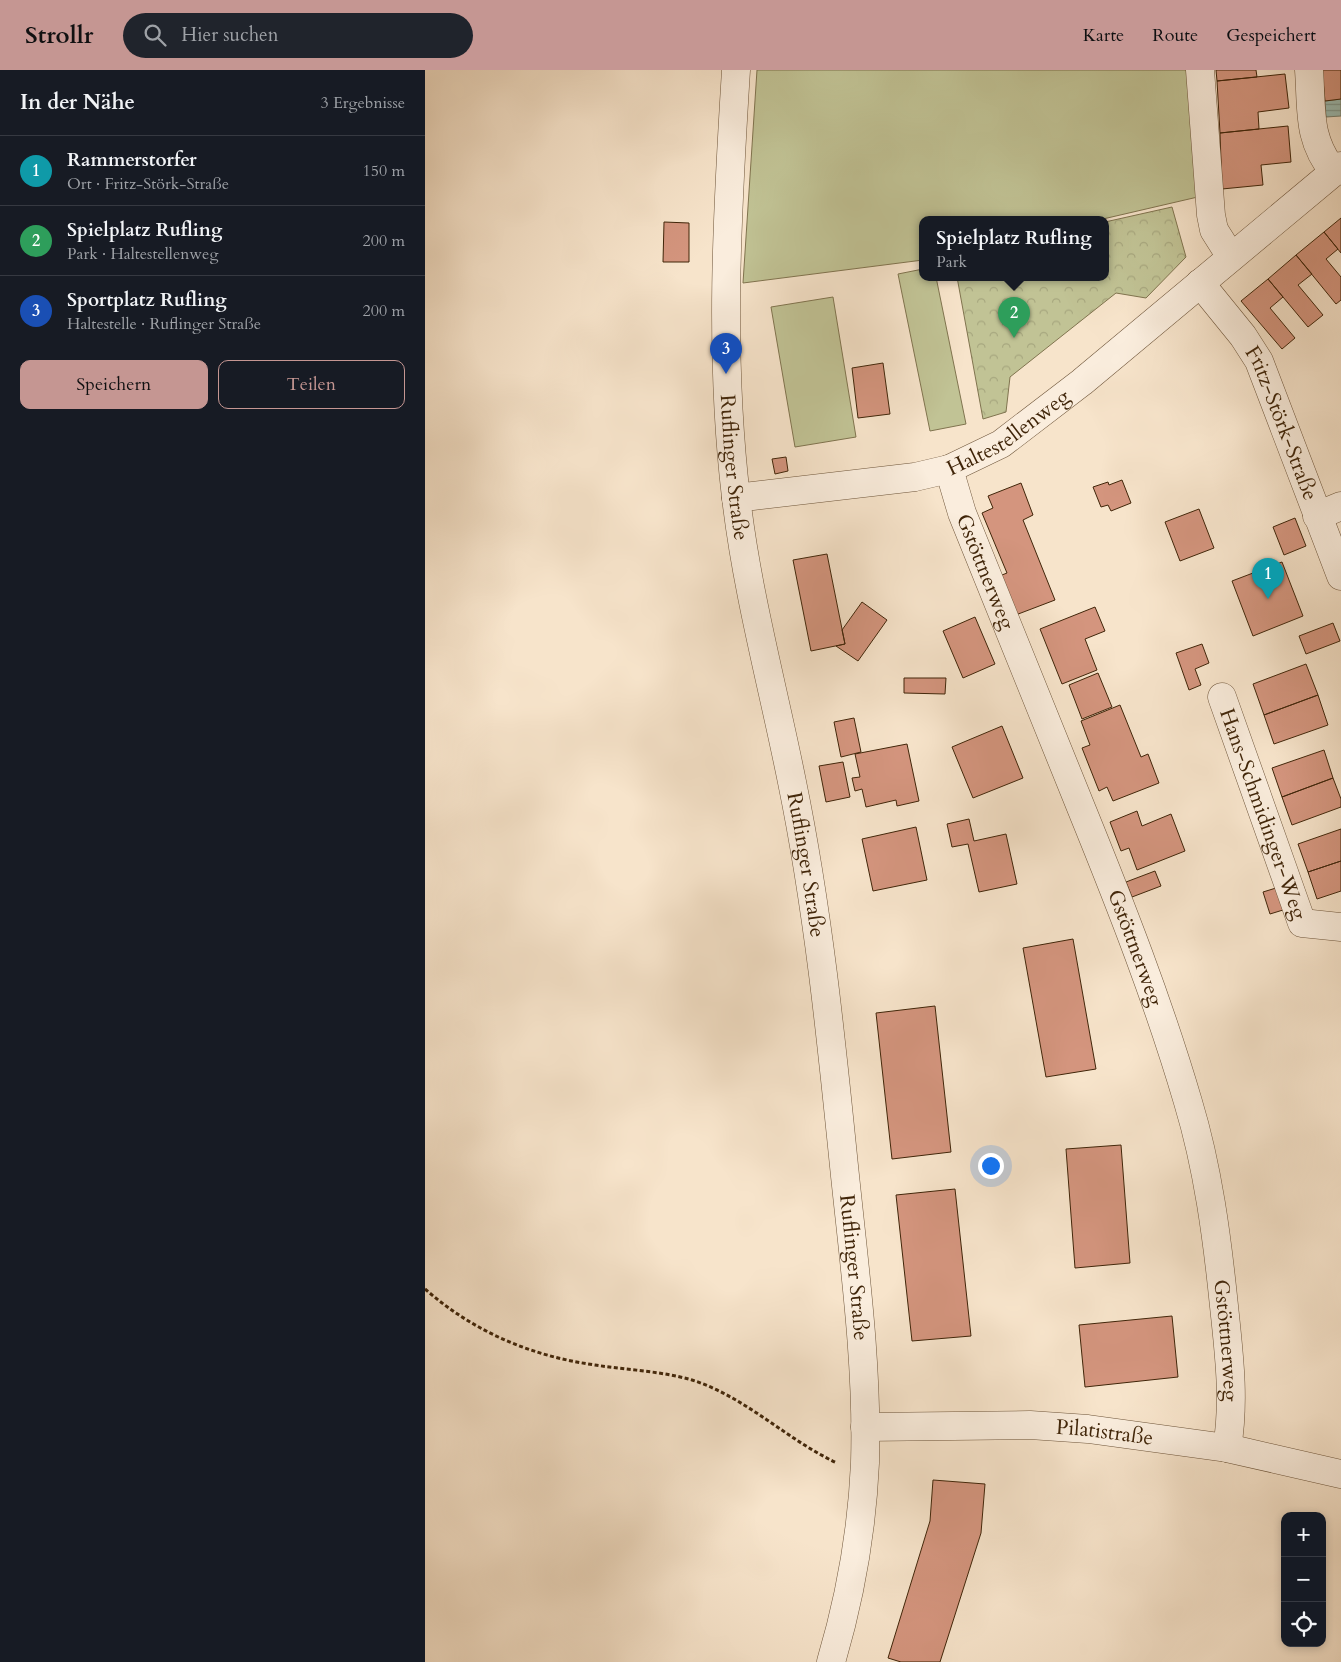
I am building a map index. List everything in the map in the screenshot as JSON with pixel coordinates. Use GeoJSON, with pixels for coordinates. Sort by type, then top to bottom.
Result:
{"type":"FeatureCollection","features":[{"type":"Feature","properties":{"kind":"street","name":"Ruflinger Straße"},"geometry":{"type":"LineString","coordinates":[[735,70],[725,264],[726,387],[736,498],[747,568],[793,785],[818,936],[853,1256],[864,1389],[865,1467],[849,1592],[831,1662]]}},
{"type":"Feature","properties":{"kind":"street"},"geometry":{"type":"LineString","coordinates":[[1200,70],[1211,215],[1214,230],[1231,257]]}},
{"type":"Feature","properties":{"kind":"street","name":"Haltestellenweg"},"geometry":{"type":"LineString","coordinates":[[736,498],[915,478],[949,469],[1001,444],[1082,382],[1337,169],[1316,146],[1313,133],[1309,70]]}},
{"type":"Feature","properties":{"kind":"street","name":"Fritz-Störk-Straße"},"geometry":{"type":"LineString","coordinates":[[1200,283],[1243,336],[1259,361],[1329,511],[1341,576]]}},
{"type":"Feature","properties":{"kind":"street","name":"Gstöttnerweg"},"geometry":{"type":"LineString","coordinates":[[949,469],[962,513],[1123,913],[1165,1028],[1189,1104],[1208,1187],[1220,1266],[1232,1388],[1232,1419],[1227,1448]]}},
{"type":"Feature","properties":{"kind":"street","name":"Hans-Schmidinger-Weg"},"geometry":{"type":"LineString","coordinates":[[1222,697],[1302,923],[1341,927]]}},
{"type":"Feature","properties":{"kind":"street","name":"Pilatistraße"},"geometry":{"type":"LineString","coordinates":[[865,1427],[1031,1425],[1088,1429],[1227,1448],[1341,1474]]}},
{"type":"Feature","properties":{"kind":"path"},"geometry":{"type":"LineString","coordinates":[[425,1288],[465,1320],[496,1338],[527,1350],[563,1359],[665,1374],[693,1381],[754,1412],[836,1463],[865,1467]]}},
{"type":"Feature","properties":{"kind":"green space"},"geometry":{"type":"Polygon","coordinates":[[[757,70],[1188,70],[1202,196],[1109,218],[1109,216],[919,216],[919,261],[743,283],[757,70]]]}},
{"type":"Feature","properties":{"kind":"green space"},"geometry":{"type":"Polygon","coordinates":[[[1172,207],[1186,257],[1146,298],[1116,293],[1010,377],[1006,412],[983,419],[958,281],[1109,281],[1109,221],[1172,207]]]}},
{"type":"Feature","properties":{"kind":"green space"},"geometry":{"type":"Polygon","coordinates":[[[919,270],[919,281],[937,281],[966,424],[930,431],[898,274],[919,270]]]}},
{"type":"Feature","properties":{"kind":"green space"},"geometry":{"type":"Polygon","coordinates":[[[833,297],[856,437],[795,447],[771,307],[833,297]]]}},
{"type":"Feature","properties":{"kind":"water"},"geometry":{"type":"Polygon","coordinates":[[[1341,99],[1341,116],[1326,117],[1325,101],[1341,99]]]}},
{"type":"Feature","properties":{"kind":"building"},"geometry":{"type":"Polygon","coordinates":[[[1216,70],[1256,70],[1257,77],[1217,81],[1216,70]]]}},
{"type":"Feature","properties":{"kind":"building"},"geometry":{"type":"Polygon","coordinates":[[[1322,70],[1341,70],[1341,99],[1325,101],[1322,70]]]}},
{"type":"Feature","properties":{"kind":"building"},"geometry":{"type":"Polygon","coordinates":[[[1285,74],[1289,108],[1258,112],[1259,129],[1220,133],[1217,81],[1285,74]]]}},
{"type":"Feature","properties":{"kind":"building"},"geometry":{"type":"Polygon","coordinates":[[[1288,126],[1291,162],[1261,165],[1263,185],[1222,189],[1220,133],[1288,126]]]}},
{"type":"Feature","properties":{"kind":"building"},"geometry":{"type":"Polygon","coordinates":[[[1341,218],[1341,253],[1324,232],[1341,218]]]}},
{"type":"Feature","properties":{"kind":"building"},"geometry":{"type":"Polygon","coordinates":[[[664,222],[689,223],[689,262],[663,262],[664,222]]]}},
{"type":"Feature","properties":{"kind":"building"},"geometry":{"type":"Polygon","coordinates":[[[1324,232],[1338,249],[1326,259],[1341,277],[1341,300],[1336,304],[1296,255],[1324,232]]]}},
{"type":"Feature","properties":{"kind":"building"},"geometry":{"type":"Polygon","coordinates":[[[1296,255],[1312,274],[1298,285],[1323,315],[1308,327],[1268,279],[1296,255]]]}},
{"type":"Feature","properties":{"kind":"building"},"geometry":{"type":"Polygon","coordinates":[[[1268,279],[1283,297],[1270,308],[1295,338],[1282,349],[1241,301],[1268,279]]]}},
{"type":"Feature","properties":{"kind":"building"},"geometry":{"type":"Polygon","coordinates":[[[883,363],[890,414],[858,418],[852,368],[883,363]]]}},
{"type":"Feature","properties":{"kind":"building"},"geometry":{"type":"Polygon","coordinates":[[[786,457],[788,471],[775,474],[772,459],[786,457]]]}},
{"type":"Feature","properties":{"kind":"building"},"geometry":{"type":"Polygon","coordinates":[[[1122,480],[1131,503],[1111,511],[1108,505],[1101,507],[1093,487],[1108,482],[1109,485],[1122,480]]]}},
{"type":"Feature","properties":{"kind":"building"},"geometry":{"type":"Polygon","coordinates":[[[1021,483],[1033,515],[1023,520],[1055,600],[1013,616],[997,577],[1007,573],[982,513],[993,508],[988,496],[1021,483]]]}},
{"type":"Feature","properties":{"kind":"building"},"geometry":{"type":"Polygon","coordinates":[[[1199,509],[1214,548],[1180,561],[1165,522],[1199,509]]]}},
{"type":"Feature","properties":{"kind":"building"},"geometry":{"type":"Polygon","coordinates":[[[1295,518],[1306,546],[1284,555],[1273,527],[1295,518]]]}},
{"type":"Feature","properties":{"kind":"building"},"geometry":{"type":"Polygon","coordinates":[[[827,554],[845,644],[811,651],[793,560],[827,554]]]}},
{"type":"Feature","properties":{"kind":"building"},"geometry":{"type":"Polygon","coordinates":[[[1282,562],[1303,616],[1253,636],[1232,581],[1282,562]]]}},
{"type":"Feature","properties":{"kind":"building"},"geometry":{"type":"Polygon","coordinates":[[[862,602],[887,620],[858,661],[836,646],[845,644],[842,630],[862,602]]]}},
{"type":"Feature","properties":{"kind":"building"},"geometry":{"type":"Polygon","coordinates":[[[1095,607],[1105,631],[1085,639],[1097,670],[1062,684],[1040,629],[1095,607]]]}},
{"type":"Feature","properties":{"kind":"building"},"geometry":{"type":"Polygon","coordinates":[[[975,617],[995,664],[963,678],[943,631],[975,617]]]}},
{"type":"Feature","properties":{"kind":"building"},"geometry":{"type":"Polygon","coordinates":[[[1333,623],[1340,641],[1306,654],[1299,636],[1333,623]]]}},
{"type":"Feature","properties":{"kind":"building"},"geometry":{"type":"Polygon","coordinates":[[[1202,644],[1209,663],[1195,669],[1201,685],[1189,690],[1176,653],[1202,644]]]}},
{"type":"Feature","properties":{"kind":"building"},"geometry":{"type":"Polygon","coordinates":[[[1306,664],[1318,695],[1264,715],[1253,684],[1306,664]]]}},
{"type":"Feature","properties":{"kind":"building"},"geometry":{"type":"Polygon","coordinates":[[[1098,673],[1112,707],[1082,719],[1069,685],[1098,673]]]}},
{"type":"Feature","properties":{"kind":"building"},"geometry":{"type":"Polygon","coordinates":[[[904,678],[946,678],[945,694],[904,693],[904,678]]]}},
{"type":"Feature","properties":{"kind":"building"},"geometry":{"type":"Polygon","coordinates":[[[1318,695],[1328,725],[1274,744],[1264,715],[1318,695]]]}},
{"type":"Feature","properties":{"kind":"building"},"geometry":{"type":"Polygon","coordinates":[[[1120,705],[1141,757],[1148,754],[1159,783],[1113,801],[1107,787],[1099,791],[1082,748],[1090,745],[1081,721],[1120,705]]]}},
{"type":"Feature","properties":{"kind":"building"},"geometry":{"type":"Polygon","coordinates":[[[854,718],[861,752],[841,757],[834,722],[854,718]]]}},
{"type":"Feature","properties":{"kind":"building"},"geometry":{"type":"Polygon","coordinates":[[[1002,726],[1023,778],[973,798],[952,747],[1002,726]]]}},
{"type":"Feature","properties":{"kind":"building"},"geometry":{"type":"Polygon","coordinates":[[[907,744],[919,801],[897,806],[896,800],[866,807],[862,789],[855,791],[852,778],[860,777],[855,754],[907,744]]]}},
{"type":"Feature","properties":{"kind":"building"},"geometry":{"type":"Polygon","coordinates":[[[1324,750],[1333,778],[1282,797],[1272,768],[1324,750]]]}},
{"type":"Feature","properties":{"kind":"building"},"geometry":{"type":"Polygon","coordinates":[[[843,762],[850,797],[826,802],[819,766],[843,762]]]}},
{"type":"Feature","properties":{"kind":"building"},"geometry":{"type":"Polygon","coordinates":[[[1333,778],[1341,799],[1341,807],[1292,825],[1282,797],[1333,778]]]}},
{"type":"Feature","properties":{"kind":"building"},"geometry":{"type":"Polygon","coordinates":[[[1137,811],[1142,826],[1171,814],[1185,851],[1137,870],[1129,848],[1121,851],[1110,822],[1137,811]]]}},
{"type":"Feature","properties":{"kind":"building"},"geometry":{"type":"Polygon","coordinates":[[[969,819],[974,841],[1006,834],[1017,884],[979,892],[968,844],[952,847],[947,824],[969,819]]]}},
{"type":"Feature","properties":{"kind":"building"},"geometry":{"type":"Polygon","coordinates":[[[916,827],[927,880],[873,891],[862,839],[916,827]]]}},
{"type":"Feature","properties":{"kind":"building"},"geometry":{"type":"Polygon","coordinates":[[[1341,829],[1341,861],[1308,872],[1298,844],[1341,829]]]}},
{"type":"Feature","properties":{"kind":"building"},"geometry":{"type":"Polygon","coordinates":[[[1341,861],[1341,891],[1317,899],[1308,872],[1341,861]]]}},
{"type":"Feature","properties":{"kind":"building"},"geometry":{"type":"Polygon","coordinates":[[[1155,871],[1161,886],[1132,897],[1126,882],[1155,871]]]}},
{"type":"Feature","properties":{"kind":"building"},"geometry":{"type":"Polygon","coordinates":[[[1276,888],[1283,910],[1270,914],[1263,892],[1276,888]]]}},
{"type":"Feature","properties":{"kind":"building"},"geometry":{"type":"Polygon","coordinates":[[[1073,939],[1096,1069],[1046,1077],[1023,948],[1073,939]]]}},
{"type":"Feature","properties":{"kind":"building"},"geometry":{"type":"Polygon","coordinates":[[[935,1006],[951,1152],[892,1159],[876,1013],[935,1006]]]}},
{"type":"Feature","properties":{"kind":"building"},"geometry":{"type":"Polygon","coordinates":[[[1121,1145],[1130,1263],[1075,1268],[1066,1149],[1121,1145]]]}},
{"type":"Feature","properties":{"kind":"building"},"geometry":{"type":"Polygon","coordinates":[[[955,1189],[971,1336],[912,1341],[896,1195],[955,1189]]]}},
{"type":"Feature","properties":{"kind":"building"},"geometry":{"type":"Polygon","coordinates":[[[1172,1316],[1178,1377],[1085,1387],[1079,1325],[1172,1316]]]}},
{"type":"Feature","properties":{"kind":"building"},"geometry":{"type":"Polygon","coordinates":[[[933,1480],[985,1484],[981,1533],[940,1662],[901,1662],[888,1658],[930,1521],[933,1480]]]}},
{"type":"Feature","properties":{"kind":"place","name":"Spielplatz Rufling"},"geometry":{"type":"Point","coordinates":[1014,338]}},
{"type":"Feature","properties":{"kind":"place","name":"Sportplatz Rufling"},"geometry":{"type":"Point","coordinates":[726,374]}},
{"type":"Feature","properties":{"kind":"place","name":"Rammerstorfer"},"geometry":{"type":"Point","coordinates":[1268,599]}}]}
